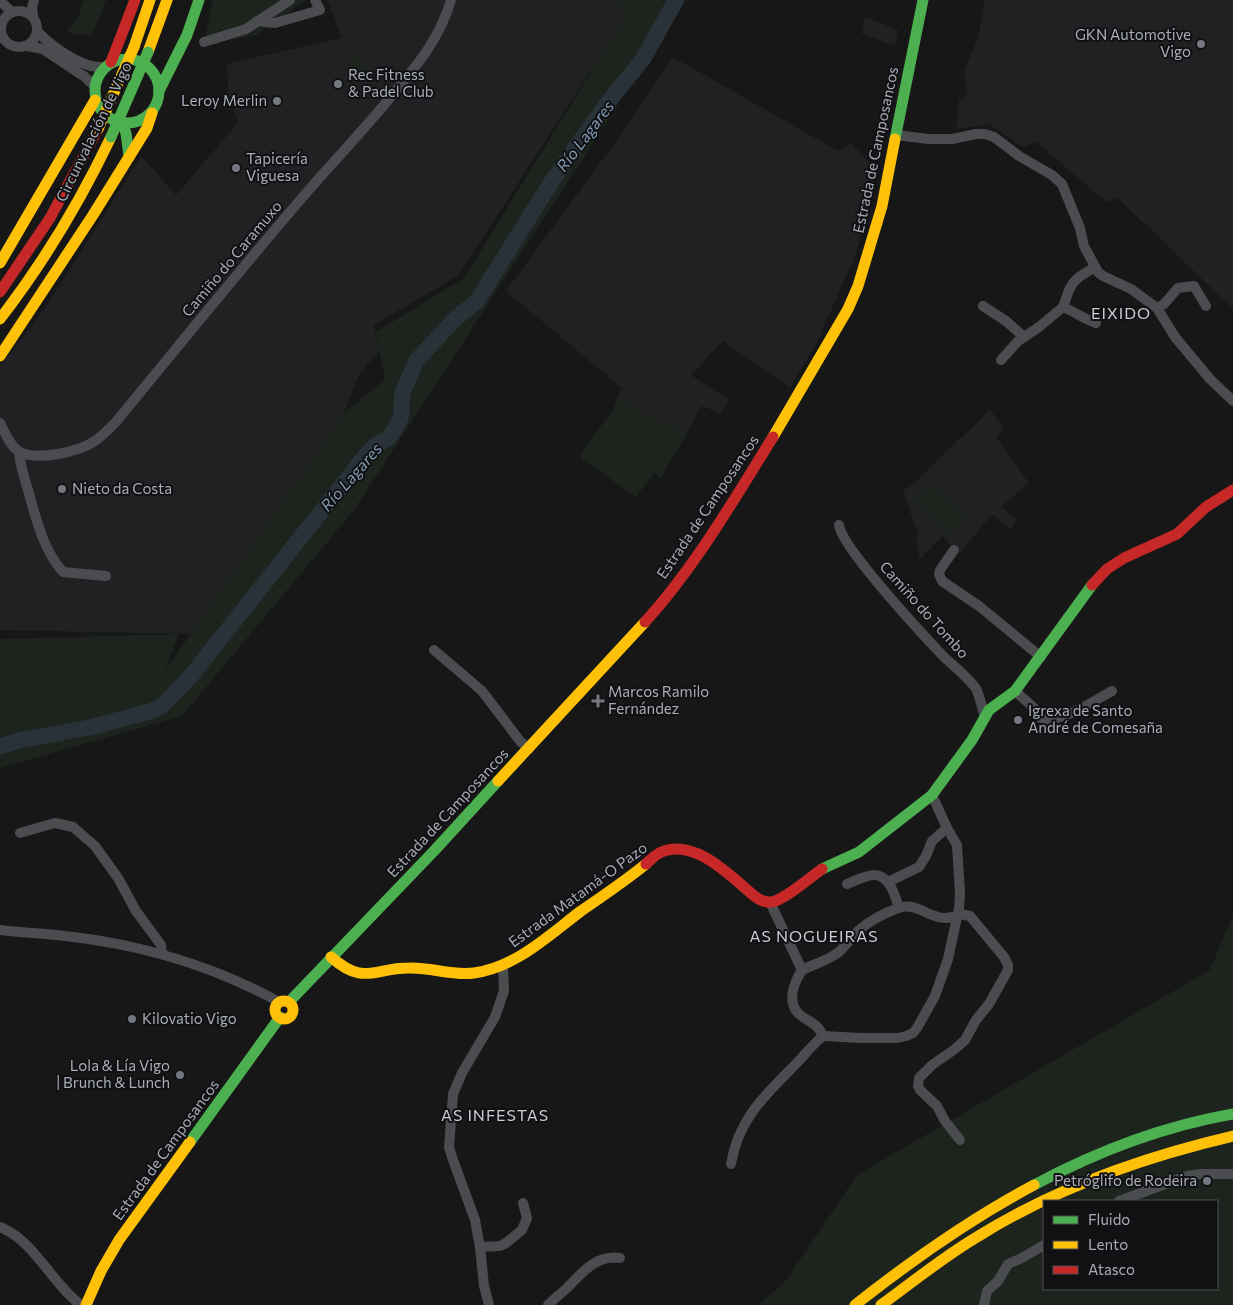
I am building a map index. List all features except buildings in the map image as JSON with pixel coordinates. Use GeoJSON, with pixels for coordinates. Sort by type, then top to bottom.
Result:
{"type":"FeatureCollection","features":[{"type":"Feature","properties":{"kind":"main road"},"geometry":{"type":"LineString","coordinates":[[135,0],[107,65],[96,79],[94,86],[95,100],[104,114],[112,120],[122,123],[132,123],[152,113]]}},
{"type":"Feature","properties":{"kind":"main road","name":"Circunvalación de Vigo"},"geometry":{"type":"LineString","coordinates":[[0,292],[50,218],[79,167],[134,47],[150,0]]}},
{"type":"Feature","properties":{"kind":"main road","name":"Circunvalación de Vigo"},"geometry":{"type":"LineString","coordinates":[[0,320],[29,280],[69,218],[99,163],[148,52],[167,0]]}},
{"type":"Feature","properties":{"kind":"main road"},"geometry":{"type":"LineString","coordinates":[[0,356],[88,223],[147,128],[159,91],[194,22],[200,0]]}},
{"type":"Feature","properties":{"kind":"main road","name":"Estrada de Camposancos"},"geometry":{"type":"LineString","coordinates":[[86,1305],[100,1271],[119,1240],[280,1017],[276,1014],[275,1008],[284,1002],[331,958],[434,852],[648,618],[680,580],[722,520],[780,427],[841,322],[858,286],[882,206],[923,0]]}},
{"type":"Feature","properties":{"kind":"main road"},"geometry":{"type":"LineString","coordinates":[[107,65],[126,58],[142,62],[154,73],[159,91]]}},
{"type":"Feature","properties":{"kind":"main road"},"geometry":{"type":"LineString","coordinates":[[154,73],[176,59]]}},
{"type":"Feature","properties":{"kind":"main road"},"geometry":{"type":"LineString","coordinates":[[0,263],[95,100]]}},
{"type":"Feature","properties":{"kind":"main road"},"geometry":{"type":"LineString","coordinates":[[122,123],[126,132],[129,157]]}},
{"type":"Feature","properties":{"kind":"main road"},"geometry":{"type":"LineString","coordinates":[[770,902],[778,900],[822,869],[859,852],[932,795],[972,740],[985,716],[994,705],[1015,691],[1088,590],[1107,569],[1124,558],[1177,534],[1206,507],[1233,490]]}},
{"type":"Feature","properties":{"kind":"main road","name":"Estrada Matamá-O Pazo"},"geometry":{"type":"LineString","coordinates":[[331,958],[353,972],[366,974],[418,967],[457,974],[503,967],[519,958],[615,885],[640,869],[656,855],[666,850],[678,849],[698,853],[756,897],[770,902]]}},
{"type":"Feature","properties":{"kind":"main road"},"geometry":{"type":"LineString","coordinates":[[855,1305],[949,1234],[1040,1180],[1096,1155],[1147,1136],[1233,1110]]}},
{"type":"Feature","properties":{"kind":"main road"},"geometry":{"type":"LineString","coordinates":[[1216,1116],[1233,1114]]}},
{"type":"Feature","properties":{"kind":"main road"},"geometry":{"type":"LineString","coordinates":[[1044,1200],[1133,1163],[1205,1142],[1233,1136]]}},
{"type":"Feature","properties":{"kind":"main road"},"geometry":{"type":"LineString","coordinates":[[881,1305],[946,1257],[995,1226],[1043,1201]]}},
{"type":"Feature","properties":{"kind":"street"},"geometry":{"type":"LineString","coordinates":[[23,0],[14,11],[1,19],[0,29],[5,41],[16,47],[27,46],[43,49],[85,77],[94,86]]}},
{"type":"Feature","properties":{"kind":"street"},"geometry":{"type":"LineString","coordinates":[[27,46],[32,42],[37,31],[32,7],[34,0]]}},
{"type":"Feature","properties":{"kind":"street"},"geometry":{"type":"LineString","coordinates":[[204,42],[246,28],[290,0]]}},
{"type":"Feature","properties":{"kind":"street"},"geometry":{"type":"LineString","coordinates":[[257,21],[275,23],[320,10],[315,0]]}},
{"type":"Feature","properties":{"kind":"street","name":"Camiño do Caramuxo"},"geometry":{"type":"LineString","coordinates":[[20,452],[47,455],[66,452],[94,441],[115,423],[230,283],[414,70],[430,48],[451,0]]}},
{"type":"Feature","properties":{"kind":"street"},"geometry":{"type":"LineString","coordinates":[[0,1],[14,11],[28,13],[33,16]]}},
{"type":"Feature","properties":{"kind":"street"},"geometry":{"type":"LineString","coordinates":[[37,31],[48,42],[88,66],[107,65]]}},
{"type":"Feature","properties":{"kind":"street"},"geometry":{"type":"LineString","coordinates":[[896,135],[928,139],[952,139],[985,134],[994,137],[1019,156],[1052,174],[1062,184],[1070,201],[1080,228],[1084,246],[1095,267],[1103,276],[1131,289],[1157,308],[1175,337],[1210,379],[1233,401]]}},
{"type":"Feature","properties":{"kind":"street"},"geometry":{"type":"LineString","coordinates":[[1001,360],[1013,345],[1064,308],[1068,290],[1072,283],[1095,267]]}},
{"type":"Feature","properties":{"kind":"street"},"geometry":{"type":"LineString","coordinates":[[1157,308],[1164,304],[1178,288],[1194,286],[1206,306]]}},
{"type":"Feature","properties":{"kind":"street"},"geometry":{"type":"LineString","coordinates":[[983,306],[1024,336]]}},
{"type":"Feature","properties":{"kind":"street"},"geometry":{"type":"LineString","coordinates":[[1064,308],[1096,323]]}},
{"type":"Feature","properties":{"kind":"street"},"geometry":{"type":"LineString","coordinates":[[0,423],[9,439],[20,452],[20,464],[36,519],[55,563],[63,572],[106,576]]}},
{"type":"Feature","properties":{"kind":"street","name":"Camiño do Tombo"},"geometry":{"type":"LineString","coordinates":[[839,525],[840,532],[852,550],[887,594],[976,688],[985,716]]}},
{"type":"Feature","properties":{"kind":"street"},"geometry":{"type":"LineString","coordinates":[[954,550],[940,570],[939,574],[942,581],[979,606],[1041,657]]}},
{"type":"Feature","properties":{"kind":"street"},"geometry":{"type":"LineString","coordinates":[[434,650],[482,691],[520,742],[528,749]]}},
{"type":"Feature","properties":{"kind":"street"},"geometry":{"type":"LineString","coordinates":[[1015,691],[1034,708],[1038,716],[1048,720],[1065,716],[1112,691]]}},
{"type":"Feature","properties":{"kind":"street"},"geometry":{"type":"LineString","coordinates":[[731,1164],[736,1141],[753,1109],[811,1046],[823,1036],[898,1038],[913,1033],[917,1028],[934,996],[945,968],[960,903],[958,850],[932,795]]}},
{"type":"Feature","properties":{"kind":"street"},"geometry":{"type":"LineString","coordinates":[[20,833],[55,823],[73,827],[95,846],[118,878],[136,911],[161,945],[162,954]]}},
{"type":"Feature","properties":{"kind":"street"},"geometry":{"type":"LineString","coordinates":[[888,882],[919,867],[926,856],[932,840],[947,828]]}},
{"type":"Feature","properties":{"kind":"street"},"geometry":{"type":"LineString","coordinates":[[847,884],[873,875],[888,882],[893,889],[899,908]]}},
{"type":"Feature","properties":{"kind":"street"},"geometry":{"type":"LineString","coordinates":[[770,902],[802,970]]}},
{"type":"Feature","properties":{"kind":"street"},"geometry":{"type":"LineString","coordinates":[[823,1036],[816,1024],[798,1012],[794,1007],[793,989],[796,979],[802,970],[838,952],[859,930],[899,908],[909,907],[949,919],[964,913],[970,916],[1004,957],[1008,970],[1002,983],[976,1020],[965,1040],[932,1065],[919,1078],[918,1083],[920,1090],[937,1106],[945,1121],[960,1140]]}},
{"type":"Feature","properties":{"kind":"street"},"geometry":{"type":"LineString","coordinates":[[0,930],[66,936],[120,944],[162,954],[246,984],[284,1002]]}},
{"type":"Feature","properties":{"kind":"street"},"geometry":{"type":"LineString","coordinates":[[489,1305],[484,1286],[475,1220],[452,1160],[450,1147],[451,1116],[454,1094],[462,1073],[495,1017],[504,990],[503,967]]}},
{"type":"Feature","properties":{"kind":"street"},"geometry":{"type":"LineString","coordinates":[[1122,1200],[1187,1176],[1233,1174]]}},
{"type":"Feature","properties":{"kind":"street"},"geometry":{"type":"LineString","coordinates":[[480,1247],[500,1246],[522,1230],[527,1218],[523,1203]]}},
{"type":"Feature","properties":{"kind":"street"},"geometry":{"type":"LineString","coordinates":[[0,1227],[9,1230],[22,1241],[61,1286],[81,1305]]}},
{"type":"Feature","properties":{"kind":"street"},"geometry":{"type":"LineString","coordinates":[[984,1305],[987,1291],[998,1281],[1008,1264],[1043,1246]]}},
{"type":"Feature","properties":{"kind":"street"},"geometry":{"type":"LineString","coordinates":[[548,1305],[583,1271],[596,1262],[615,1257],[620,1258]]}},
{"type":"Feature","properties":{"kind":"shaded area"},"geometry":{"type":"Polygon","coordinates":[[[84,0],[106,0],[92,35],[76,35],[66,30],[77,20],[84,0]]]}},
{"type":"Feature","properties":{"kind":"shaded area"},"geometry":{"type":"Polygon","coordinates":[[[213,0],[306,0],[256,35],[204,45],[213,0]]]}},
{"type":"Feature","properties":{"kind":"shaded area"},"geometry":{"type":"Polygon","coordinates":[[[328,0],[619,0],[624,19],[459,275],[374,325],[379,351],[359,374],[339,427],[246,576],[191,634],[0,630],[0,366],[46,307],[141,156],[176,195],[238,123],[228,92],[227,64],[341,38],[328,0]]]}},
{"type":"Feature","properties":{"kind":"shaded area"},"geometry":{"type":"Polygon","coordinates":[[[619,0],[686,0],[354,510],[182,716],[0,768],[0,639],[179,634],[165,671],[346,411],[385,380],[376,332],[464,278],[624,18],[619,0]]]}},
{"type":"Feature","properties":{"kind":"shaded area"},"geometry":{"type":"Polygon","coordinates":[[[985,0],[1233,0],[1233,309],[1118,198],[1106,202],[1036,142],[1023,147],[989,124],[956,129],[959,100],[967,94],[964,71],[978,38],[985,0]]]}},
{"type":"Feature","properties":{"kind":"shaded area"},"geometry":{"type":"Polygon","coordinates":[[[865,17],[898,30],[895,46],[862,34],[865,17]]]}},
{"type":"Feature","properties":{"kind":"shaded area"},"geometry":{"type":"Polygon","coordinates":[[[361,52],[368,79],[355,83],[348,55],[361,52]]]}},
{"type":"Feature","properties":{"kind":"shaded area"},"geometry":{"type":"Polygon","coordinates":[[[673,57],[838,151],[851,143],[876,169],[864,226],[851,268],[823,332],[790,388],[723,341],[691,375],[729,400],[721,413],[701,406],[687,433],[647,415],[618,397],[622,388],[506,291],[619,137],[673,57]]]}},
{"type":"Feature","properties":{"kind":"shaded area"},"geometry":{"type":"Polygon","coordinates":[[[618,397],[647,415],[687,433],[661,478],[654,473],[636,497],[581,458],[581,454],[614,408],[618,397]]]}},
{"type":"Feature","properties":{"kind":"shaded area"},"geometry":{"type":"Polygon","coordinates":[[[990,410],[1005,429],[996,437],[1029,483],[1001,507],[1016,520],[1010,529],[992,514],[960,553],[943,536],[920,559],[916,540],[918,535],[903,491],[914,483],[990,410]]]}},
{"type":"Feature","properties":{"kind":"shaded area"},"geometry":{"type":"Polygon","coordinates":[[[932,483],[967,520],[950,537],[914,499],[932,483]]]}},
{"type":"Feature","properties":{"kind":"shaded area"},"geometry":{"type":"Polygon","coordinates":[[[1233,914],[1233,1305],[759,1305],[787,1279],[857,1175],[1210,970],[1233,914]]]}},
{"type":"Feature","properties":{"kind":"waterway","name":"Río Lagares"},"geometry":{"type":"LineString","coordinates":[[0,746],[21,740],[92,727],[155,710],[165,703],[190,677],[366,455],[376,445],[388,438],[395,429],[401,417],[402,394],[416,361],[454,320],[477,301],[552,181],[605,106],[643,59],[676,0]]}},
{"type":"Feature","properties":{"kind":"traffic: fast"},"geometry":{"type":"LineString","coordinates":[[159,91],[187,35],[199,0]]}},
{"type":"Feature","properties":{"kind":"traffic: fast"},"geometry":{"type":"LineString","coordinates":[[895,139],[923,0]]}},
{"type":"Feature","properties":{"kind":"traffic: fast"},"geometry":{"type":"LineString","coordinates":[[111,137],[148,52]]}},
{"type":"Feature","properties":{"kind":"traffic: fast"},"geometry":{"type":"LineString","coordinates":[[127,59],[145,65],[153,73],[159,91],[153,109],[145,117],[127,123],[109,117],[101,109],[95,91],[101,73],[109,65],[127,59]]}},
{"type":"Feature","properties":{"kind":"traffic: fast"},"geometry":{"type":"LineString","coordinates":[[122,123],[126,133],[129,157]]}},
{"type":"Feature","properties":{"kind":"traffic: fast"},"geometry":{"type":"LineString","coordinates":[[822,869],[859,852],[932,795],[972,740],[989,710],[1015,691],[1092,585]]}},
{"type":"Feature","properties":{"kind":"traffic: fast"},"geometry":{"type":"LineString","coordinates":[[289,1002],[434,851],[498,781]]}},
{"type":"Feature","properties":{"kind":"traffic: fast"},"geometry":{"type":"LineString","coordinates":[[190,1142],[280,1017]]}},
{"type":"Feature","properties":{"kind":"traffic: fast"},"geometry":{"type":"LineString","coordinates":[[1034,1185],[1106,1151],[1156,1133],[1233,1114]]}},
{"type":"Feature","properties":{"kind":"traffic: slow"},"geometry":{"type":"LineString","coordinates":[[134,47],[150,0]]}},
{"type":"Feature","properties":{"kind":"traffic: slow"},"geometry":{"type":"LineString","coordinates":[[148,52],[167,0]]}},
{"type":"Feature","properties":{"kind":"traffic: slow"},"geometry":{"type":"LineString","coordinates":[[98,129],[134,47]]}},
{"type":"Feature","properties":{"kind":"traffic: slow"},"geometry":{"type":"LineString","coordinates":[[0,263],[95,100]]}},
{"type":"Feature","properties":{"kind":"traffic: slow"},"geometry":{"type":"LineString","coordinates":[[0,356],[93,215],[147,128],[152,113]]}},
{"type":"Feature","properties":{"kind":"traffic: slow"},"geometry":{"type":"LineString","coordinates":[[0,319],[32,276],[60,231],[87,185],[111,137]]}},
{"type":"Feature","properties":{"kind":"traffic: slow"},"geometry":{"type":"LineString","coordinates":[[773,437],[848,309],[858,286],[882,206],[895,139]]}},
{"type":"Feature","properties":{"kind":"traffic: slow"},"geometry":{"type":"LineString","coordinates":[[498,781],[645,622]]}},
{"type":"Feature","properties":{"kind":"traffic: slow"},"geometry":{"type":"LineString","coordinates":[[331,957],[342,966],[361,973],[409,968],[466,974],[489,970],[531,949],[646,864]]}},
{"type":"Feature","properties":{"kind":"traffic: slow"},"geometry":{"type":"LineString","coordinates":[[284,1001],[290,1004],[293,1010],[290,1016],[284,1019],[278,1016],[275,1010],[278,1004],[284,1001]]}},
{"type":"Feature","properties":{"kind":"traffic: slow"},"geometry":{"type":"LineString","coordinates":[[1046,1200],[1133,1164],[1233,1136]]}},
{"type":"Feature","properties":{"kind":"traffic: slow"},"geometry":{"type":"LineString","coordinates":[[86,1305],[101,1271],[119,1240],[190,1142]]}},
{"type":"Feature","properties":{"kind":"traffic: slow"},"geometry":{"type":"LineString","coordinates":[[855,1305],[942,1241],[1034,1185]]}},
{"type":"Feature","properties":{"kind":"traffic: slow"},"geometry":{"type":"LineString","coordinates":[[881,1305],[964,1245],[1007,1219],[1043,1201]]}},
{"type":"Feature","properties":{"kind":"traffic: jam"},"geometry":{"type":"LineString","coordinates":[[111,62],[135,0]]}},
{"type":"Feature","properties":{"kind":"traffic: jam"},"geometry":{"type":"LineString","coordinates":[[0,292],[50,218],[98,129]]}},
{"type":"Feature","properties":{"kind":"traffic: jam"},"geometry":{"type":"LineString","coordinates":[[645,622],[697,556],[773,437]]}},
{"type":"Feature","properties":{"kind":"traffic: jam"},"geometry":{"type":"LineString","coordinates":[[1092,585],[1107,569],[1124,558],[1177,534],[1206,507],[1233,490]]}},
{"type":"Feature","properties":{"kind":"traffic: jam"},"geometry":{"type":"LineString","coordinates":[[646,864],[664,851],[686,850],[708,859],[728,873],[756,898],[767,902],[782,898],[822,869]]}},
{"type":"Feature","properties":{"kind":"place","name":"GKN Automotive Vigo"},"geometry":{"type":"Point","coordinates":[1201,44]}},
{"type":"Feature","properties":{"kind":"place","name":"Rec Fitness & Padel Club"},"geometry":{"type":"Point","coordinates":[338,84]}},
{"type":"Feature","properties":{"kind":"place","name":"Leroy Merlin"},"geometry":{"type":"Point","coordinates":[277,101]}},
{"type":"Feature","properties":{"kind":"place","name":"Tapicería Viguesa"},"geometry":{"type":"Point","coordinates":[236,168]}},
{"type":"Feature","properties":{"kind":"place","name":"Nieto da Costa"},"geometry":{"type":"Point","coordinates":[62,489]}},
{"type":"Feature","properties":{"kind":"place","name":"Marcos Ramilo Fernández"},"geometry":{"type":"Point","coordinates":[598,701]}},
{"type":"Feature","properties":{"kind":"place","name":"Igrexa de Santo André de Comesaña"},"geometry":{"type":"Point","coordinates":[1018,720]}},
{"type":"Feature","properties":{"kind":"place","name":"Kilovatio Vigo"},"geometry":{"type":"Point","coordinates":[132,1019]}},
{"type":"Feature","properties":{"kind":"place","name":"Lola & Lía Vigo | Brunch & Lunch"},"geometry":{"type":"Point","coordinates":[180,1075]}},
{"type":"Feature","properties":{"kind":"place","name":"Petróglifo de Rodeira"},"geometry":{"type":"Point","coordinates":[1207,1181]}},
{"type":"Feature","properties":{"kind":"district","name":"EIXIDO"},"geometry":{"type":"Point","coordinates":[1121,313]}},
{"type":"Feature","properties":{"kind":"district","name":"AS NOGUEIRAS"},"geometry":{"type":"Point","coordinates":[814,936]}},
{"type":"Feature","properties":{"kind":"district","name":"AS INFESTAS"},"geometry":{"type":"Point","coordinates":[495,1115]}}]}
